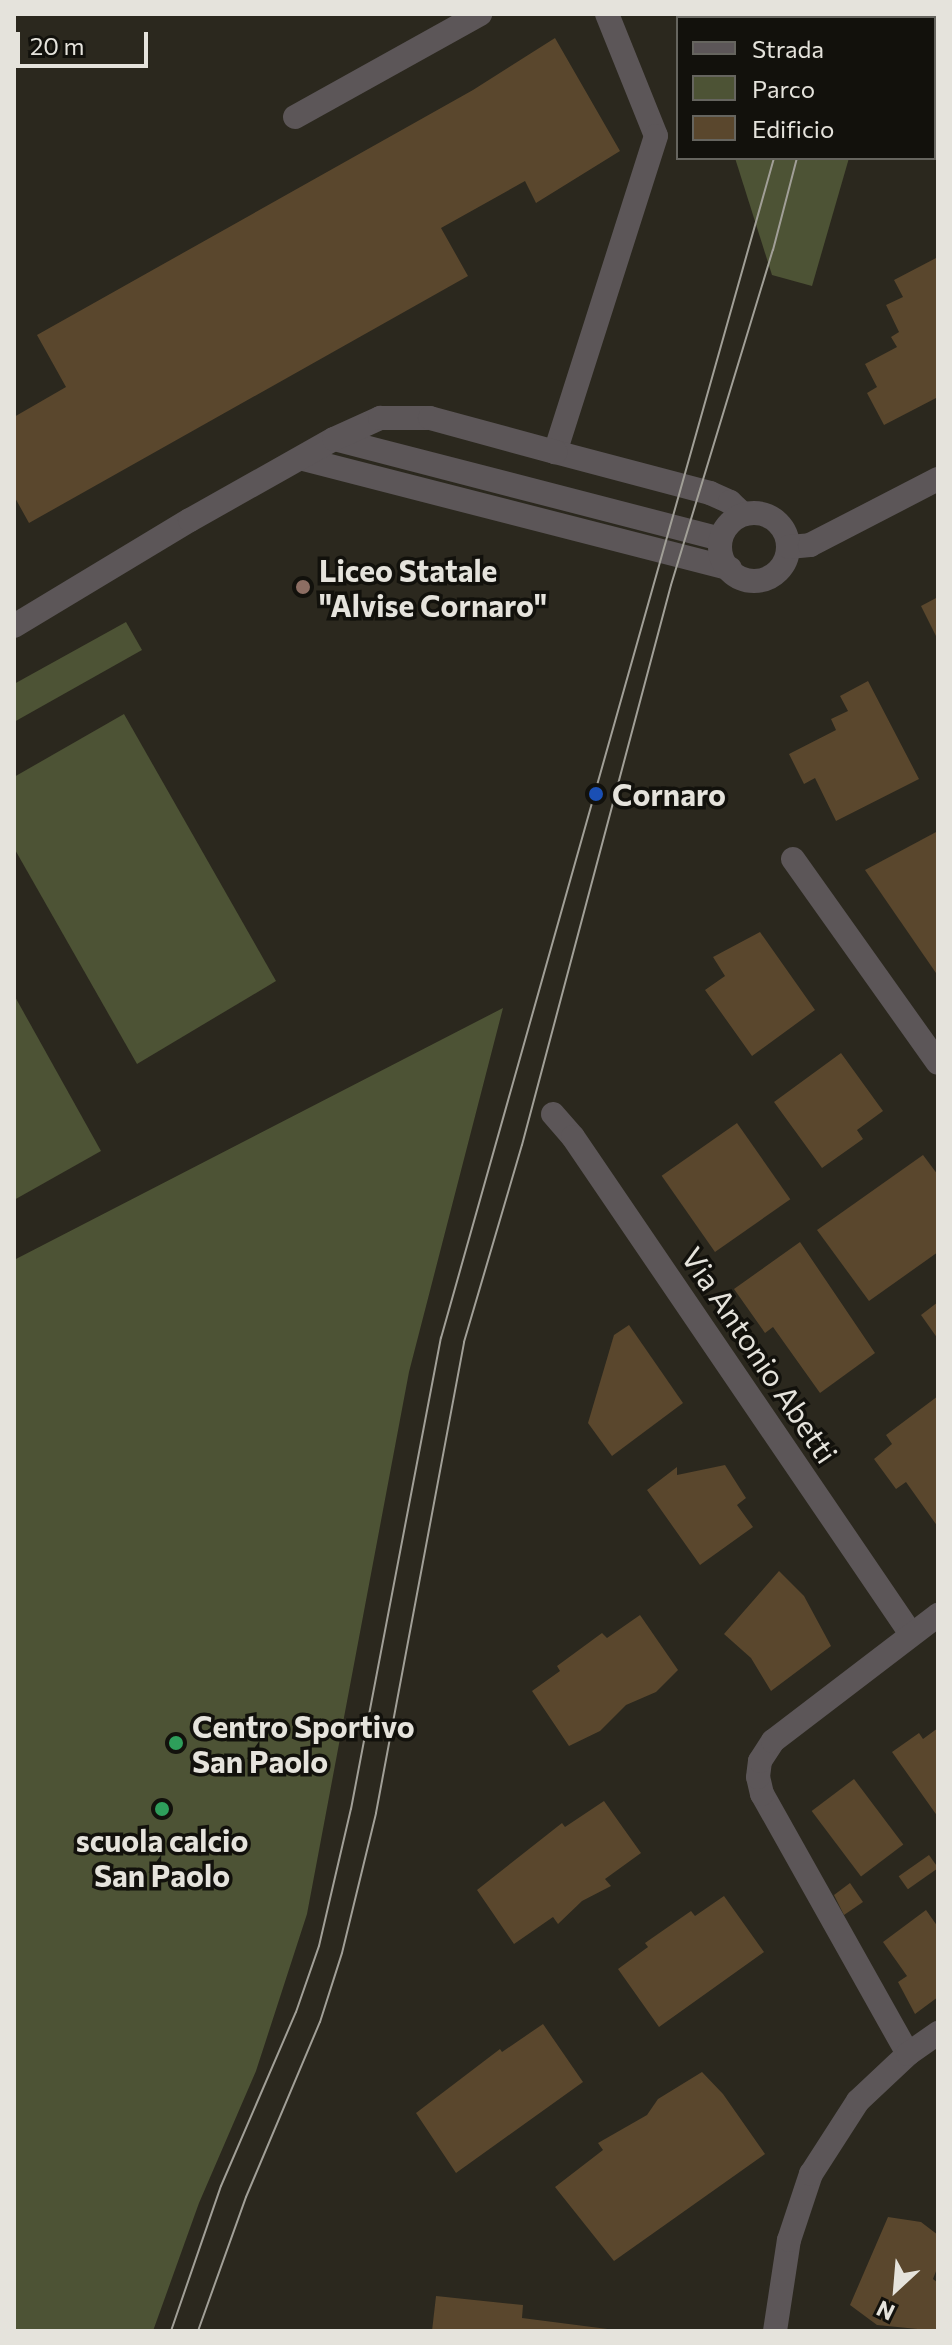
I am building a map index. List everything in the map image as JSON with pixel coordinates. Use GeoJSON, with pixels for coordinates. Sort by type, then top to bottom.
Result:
{"type":"FeatureCollection","features":[{"type":"Feature","properties":{"kind":"street"},"geometry":{"type":"LineString","coordinates":[[295,117],[480,14]]}},
{"type":"Feature","properties":{"kind":"street"},"geometry":{"type":"LineString","coordinates":[[555,452],[656,136],[607,14]]}},
{"type":"Feature","properties":{"kind":"street"},"geometry":{"type":"LineString","coordinates":[[14,626],[190,520],[334,439],[380,418],[430,418],[710,493],[730,502],[743,514]]}},
{"type":"Feature","properties":{"kind":"street"},"geometry":{"type":"LineString","coordinates":[[334,439],[720,539]]}},
{"type":"Feature","properties":{"kind":"street"},"geometry":{"type":"LineString","coordinates":[[303,459],[723,568],[748,580],[771,576],[786,559],[789,547],[787,537],[774,519],[754,512],[743,514],[725,528],[720,539],[723,568]]}},
{"type":"Feature","properties":{"kind":"street"},"geometry":{"type":"LineString","coordinates":[[789,547],[810,545],[938,479]]}},
{"type":"Feature","properties":{"kind":"street"},"geometry":{"type":"LineString","coordinates":[[793,859],[938,1063]]}},
{"type":"Feature","properties":{"kind":"street","name":"Via Antonio Abetti"},"geometry":{"type":"LineString","coordinates":[[553,1114],[573,1137],[911,1634]]}},
{"type":"Feature","properties":{"kind":"street"},"geometry":{"type":"LineString","coordinates":[[908,2054],[762,1794],[758,1777],[760,1761],[773,1741],[938,1615]]}},
{"type":"Feature","properties":{"kind":"street"},"geometry":{"type":"LineString","coordinates":[[775,2331],[789,2240],[811,2174],[858,2101],[908,2054],[938,2033]]}},
{"type":"Feature","properties":{"kind":"green space"},"geometry":{"type":"Polygon","coordinates":[[[690,14],[890,14],[890,16],[690,14]]]}},
{"type":"Feature","properties":{"kind":"green space"},"geometry":{"type":"Polygon","coordinates":[[[736,160],[848,160],[812,286],[772,275],[736,160]]]}},
{"type":"Feature","properties":{"kind":"green space"},"geometry":{"type":"Polygon","coordinates":[[[126,622],[142,650],[14,722],[14,684],[126,622]]]}},
{"type":"Feature","properties":{"kind":"green space"},"geometry":{"type":"Polygon","coordinates":[[[124,714],[276,981],[137,1064],[14,848],[14,777],[124,714]]]}},
{"type":"Feature","properties":{"kind":"green space"},"geometry":{"type":"Polygon","coordinates":[[[14,995],[101,1151],[14,1200],[14,995]]]}},
{"type":"Feature","properties":{"kind":"green space","name":"Centro Sportivo San Paolo"},"geometry":{"type":"Polygon","coordinates":[[[503,1008],[409,1372],[307,1914],[256,2071],[199,2203],[153,2331],[14,2331],[14,1260],[503,1008]]]}},
{"type":"Feature","properties":{"kind":"building"},"geometry":{"type":"Polygon","coordinates":[[[555,38],[620,151],[536,203],[525,181],[441,228],[468,276],[29,523],[14,496],[14,417],[66,387],[37,335],[473,90],[555,38]]]}},
{"type":"Feature","properties":{"kind":"building"},"geometry":{"type":"Polygon","coordinates":[[[938,257],[938,397],[884,425],[867,393],[877,387],[865,364],[897,347],[891,337],[899,332],[886,305],[903,297],[894,280],[938,257]]]}},
{"type":"Feature","properties":{"kind":"building"},"geometry":{"type":"Polygon","coordinates":[[[938,597],[938,640],[921,606],[938,597]]]}},
{"type":"Feature","properties":{"kind":"building"},"geometry":{"type":"Polygon","coordinates":[[[868,681],[919,779],[836,821],[815,778],[804,784],[789,754],[836,730],[831,719],[848,711],[840,696],[868,681]]]}},
{"type":"Feature","properties":{"kind":"building"},"geometry":{"type":"Polygon","coordinates":[[[938,831],[938,972],[936,973],[865,870],[938,831]]]}},
{"type":"Feature","properties":{"kind":"building"},"geometry":{"type":"Polygon","coordinates":[[[760,932],[815,1010],[752,1056],[705,990],[725,976],[713,957],[760,932]]]}},
{"type":"Feature","properties":{"kind":"building"},"geometry":{"type":"Polygon","coordinates":[[[841,1053],[883,1111],[857,1130],[863,1139],[822,1168],[774,1102],[841,1053]]]}},
{"type":"Feature","properties":{"kind":"building"},"geometry":{"type":"Polygon","coordinates":[[[737,1123],[790,1199],[715,1252],[662,1176],[737,1123]]]}},
{"type":"Feature","properties":{"kind":"building"},"geometry":{"type":"Polygon","coordinates":[[[923,1155],[938,1175],[938,1252],[869,1301],[817,1230],[923,1155]]]}},
{"type":"Feature","properties":{"kind":"building"},"geometry":{"type":"Polygon","coordinates":[[[800,1242],[875,1353],[820,1393],[773,1327],[765,1333],[734,1289],[800,1242]]]}},
{"type":"Feature","properties":{"kind":"building"},"geometry":{"type":"Polygon","coordinates":[[[938,1302],[938,1339],[921,1315],[938,1302]]]}},
{"type":"Feature","properties":{"kind":"building"},"geometry":{"type":"Polygon","coordinates":[[[629,1325],[683,1403],[612,1456],[588,1423],[614,1335],[629,1325]]]}},
{"type":"Feature","properties":{"kind":"building"},"geometry":{"type":"Polygon","coordinates":[[[938,1396],[938,1527],[906,1482],[896,1489],[874,1459],[892,1444],[886,1435],[938,1396]]]}},
{"type":"Feature","properties":{"kind":"building"},"geometry":{"type":"Polygon","coordinates":[[[725,1465],[746,1498],[737,1505],[753,1527],[700,1565],[647,1490],[677,1467],[677,1475],[725,1465]]]}},
{"type":"Feature","properties":{"kind":"building"},"geometry":{"type":"Polygon","coordinates":[[[779,1571],[804,1596],[831,1646],[771,1691],[751,1658],[724,1634],[779,1571]]]}},
{"type":"Feature","properties":{"kind":"building"},"geometry":{"type":"Polygon","coordinates":[[[640,1615],[678,1670],[656,1692],[626,1705],[600,1731],[569,1746],[532,1691],[560,1671],[557,1666],[602,1633],[607,1638],[640,1615]]]}},
{"type":"Feature","properties":{"kind":"building"},"geometry":{"type":"Polygon","coordinates":[[[938,1728],[938,1817],[892,1752],[919,1733],[923,1739],[938,1728]]]}},
{"type":"Feature","properties":{"kind":"building"},"geometry":{"type":"Polygon","coordinates":[[[854,1779],[903,1844],[861,1876],[812,1811],[854,1779]]]}},
{"type":"Feature","properties":{"kind":"building"},"geometry":{"type":"Polygon","coordinates":[[[604,1801],[641,1853],[605,1879],[611,1886],[582,1901],[558,1924],[553,1917],[514,1944],[477,1890],[562,1823],[565,1827],[604,1801]]]}},
{"type":"Feature","properties":{"kind":"building"},"geometry":{"type":"Polygon","coordinates":[[[929,1855],[938,1868],[908,1889],[899,1876],[929,1855]]]}},
{"type":"Feature","properties":{"kind":"building"},"geometry":{"type":"Polygon","coordinates":[[[850,1883],[863,1902],[844,1915],[834,1895],[850,1883]]]}},
{"type":"Feature","properties":{"kind":"building"},"geometry":{"type":"Polygon","coordinates":[[[724,1896],[764,1952],[659,2027],[618,1969],[648,1947],[645,1943],[691,1911],[695,1916],[724,1896]]]}},
{"type":"Feature","properties":{"kind":"building"},"geometry":{"type":"Polygon","coordinates":[[[926,1910],[938,1927],[938,1997],[915,2014],[898,1982],[907,1976],[883,1942],[926,1910]]]}},
{"type":"Feature","properties":{"kind":"building"},"geometry":{"type":"Polygon","coordinates":[[[543,2024],[583,2082],[456,2173],[416,2113],[500,2049],[502,2052],[543,2024]]]}},
{"type":"Feature","properties":{"kind":"building"},"geometry":{"type":"Polygon","coordinates":[[[702,2072],[723,2094],[765,2154],[614,2261],[555,2187],[603,2150],[598,2143],[647,2115],[658,2099],[702,2072]]]}},
{"type":"Feature","properties":{"kind":"building"},"geometry":{"type":"Polygon","coordinates":[[[888,2217],[921,2222],[938,2235],[938,2266],[933,2279],[938,2283],[938,2331],[877,2325],[850,2305],[888,2217]]]}},
{"type":"Feature","properties":{"kind":"building"},"geometry":{"type":"Polygon","coordinates":[[[436,2296],[523,2305],[522,2318],[623,2331],[432,2331],[436,2296]]]}},
{"type":"Feature","properties":{"kind":"tram line"},"geometry":{"type":"LineString","coordinates":[[171,2331],[221,2186],[296,2012],[319,1946],[351,1809],[441,1338],[773,160]]}},
{"type":"Feature","properties":{"kind":"tram line"},"geometry":{"type":"LineString","coordinates":[[198,2331],[246,2197],[320,2022],[342,1953],[376,1813],[464,1342],[522,1145],[671,585],[773,250],[796,160]]}},
{"type":"Feature","properties":{"kind":"place","name":"Liceo Statale \"Alvise Cornaro\""},"geometry":{"type":"Point","coordinates":[303,587]}},
{"type":"Feature","properties":{"kind":"place","name":"Cornaro"},"geometry":{"type":"Point","coordinates":[596,794]}},
{"type":"Feature","properties":{"kind":"place","name":"Centro Sportivo San Paolo"},"geometry":{"type":"Point","coordinates":[176,1743]}},
{"type":"Feature","properties":{"kind":"place","name":"scuola calcio San Paolo"},"geometry":{"type":"Point","coordinates":[162,1809]}}]}
